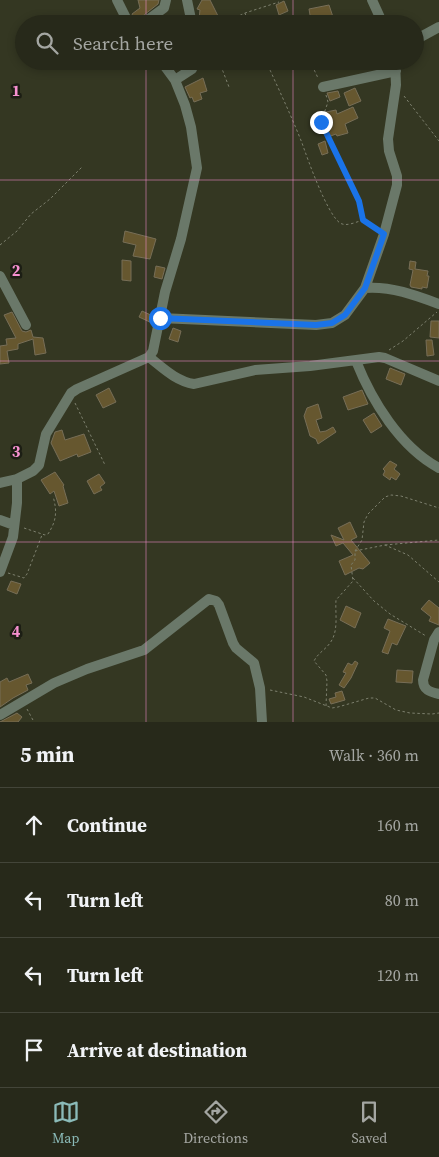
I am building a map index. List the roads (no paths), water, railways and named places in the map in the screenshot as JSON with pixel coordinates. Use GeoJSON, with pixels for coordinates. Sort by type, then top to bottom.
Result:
{"type":"FeatureCollection","features":[{"type":"Feature","properties":{"kind":"street"},"geometry":{"type":"LineString","coordinates":[[117,0],[124,15]]}},
{"type":"Feature","properties":{"kind":"street"},"geometry":{"type":"LineString","coordinates":[[154,15],[164,8],[166,0]]}},
{"type":"Feature","properties":{"kind":"street"},"geometry":{"type":"LineString","coordinates":[[187,0],[190,15]]}},
{"type":"Feature","properties":{"kind":"street"},"geometry":{"type":"LineString","coordinates":[[372,0],[379,15]]}},
{"type":"Feature","properties":{"kind":"street"},"geometry":{"type":"LineString","coordinates":[[424,35],[439,27]]}},
{"type":"Feature","properties":{"kind":"street"},"geometry":{"type":"LineString","coordinates":[[0,483],[18,479],[33,471],[39,465],[46,434],[71,393],[77,388],[149,357],[153,351],[165,292],[181,239],[197,168],[190,127],[175,80],[168,70]]}},
{"type":"Feature","properties":{"kind":"street"},"geometry":{"type":"LineString","coordinates":[[175,80],[191,70]]}},
{"type":"Feature","properties":{"kind":"street"},"geometry":{"type":"LineString","coordinates":[[323,87],[382,70]]}},
{"type":"Feature","properties":{"kind":"street"},"geometry":{"type":"LineString","coordinates":[[160,318],[316,325],[332,323],[345,315],[365,288],[384,234],[397,185],[397,176],[389,151],[388,139],[396,86],[396,70]]}},
{"type":"Feature","properties":{"kind":"street"},"geometry":{"type":"LineString","coordinates":[[0,276],[26,324]]}},
{"type":"Feature","properties":{"kind":"street"},"geometry":{"type":"LineString","coordinates":[[365,288],[394,289],[439,304]]}},
{"type":"Feature","properties":{"kind":"street"},"geometry":{"type":"LineString","coordinates":[[149,357],[176,378],[194,384],[255,370],[385,358],[439,381]]}},
{"type":"Feature","properties":{"kind":"street"},"geometry":{"type":"LineString","coordinates":[[356,361],[364,382],[376,404],[408,446],[439,468]]}},
{"type":"Feature","properties":{"kind":"street"},"geometry":{"type":"LineString","coordinates":[[0,571],[13,536],[18,479]]}},
{"type":"Feature","properties":{"kind":"street"},"geometry":{"type":"LineString","coordinates":[[0,520],[14,525]]}},
{"type":"Feature","properties":{"kind":"street"},"geometry":{"type":"LineString","coordinates":[[0,715],[54,683],[87,669],[144,650],[209,599],[213,599],[219,605],[236,648],[254,663],[260,688],[262,722]]}},
{"type":"Feature","properties":{"kind":"street"},"geometry":{"type":"LineString","coordinates":[[436,636],[425,669],[423,685],[426,689],[439,694]]}}]}
